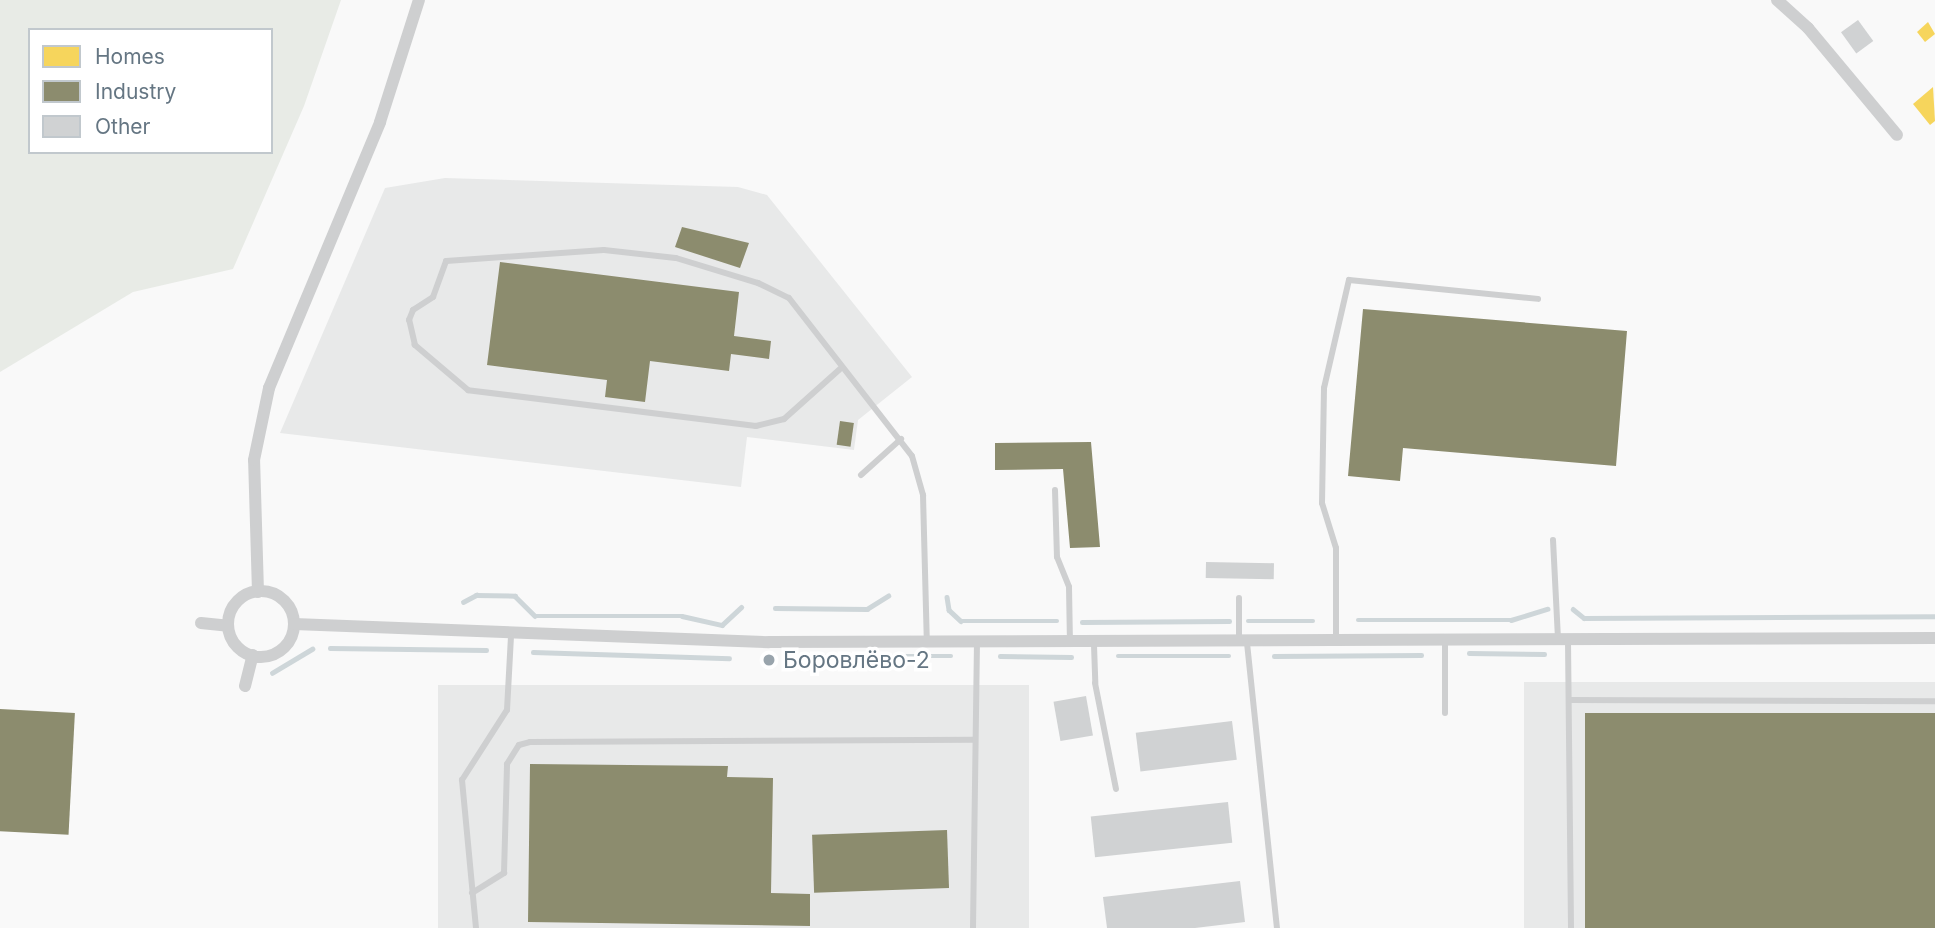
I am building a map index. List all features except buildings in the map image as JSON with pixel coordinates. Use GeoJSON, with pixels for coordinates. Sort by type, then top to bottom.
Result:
{"type":"FeatureCollection","features":[{"type":"Feature","properties":{"kind":"street"},"geometry":{"type":"LineString","coordinates":[[258,592],[254,460],[269,388],[380,122],[419,0]]}},
{"type":"Feature","properties":{"kind":"street"},"geometry":{"type":"LineString","coordinates":[[1777,0],[1808,28],[1897,135]]}},
{"type":"Feature","properties":{"kind":"street"},"geometry":{"type":"LineString","coordinates":[[258,592],[281,598],[294,624],[286,644],[278,652],[253,656],[236,646],[228,626],[234,604],[258,592]]}},
{"type":"Feature","properties":{"kind":"street"},"geometry":{"type":"LineString","coordinates":[[201,623],[228,626]]}},
{"type":"Feature","properties":{"kind":"street"},"geometry":{"type":"LineString","coordinates":[[294,624],[511,635],[1070,645],[1336,641],[1935,639]]}},
{"type":"Feature","properties":{"kind":"street"},"geometry":{"type":"LineString","coordinates":[[245,686],[253,656]]}},
{"type":"Feature","properties":{"kind":"lane"},"geometry":{"type":"LineString","coordinates":[[840,369],[784,418],[756,426],[468,390],[415,345],[409,320],[413,310],[433,297],[446,261],[616,252],[676,258],[758,283],[789,298],[840,369],[901,439],[912,456],[922,495],[927,643]]}},
{"type":"Feature","properties":{"kind":"lane"},"geometry":{"type":"LineString","coordinates":[[1336,641],[1336,548],[1322,503],[1324,388],[1349,280],[1538,299]]}},
{"type":"Feature","properties":{"kind":"lane"},"geometry":{"type":"LineString","coordinates":[[861,475],[901,439]]}},
{"type":"Feature","properties":{"kind":"lane"},"geometry":{"type":"LineString","coordinates":[[1055,490],[1057,557],[1069,587],[1070,645]]}},
{"type":"Feature","properties":{"kind":"lane"},"geometry":{"type":"LineString","coordinates":[[1553,540],[1570,700],[1570,928]]}},
{"type":"Feature","properties":{"kind":"lane"},"geometry":{"type":"LineString","coordinates":[[1239,598],[1277,928]]}},
{"type":"Feature","properties":{"kind":"lane"},"geometry":{"type":"LineString","coordinates":[[477,928],[462,780],[507,710],[511,635]]}},
{"type":"Feature","properties":{"kind":"lane"},"geometry":{"type":"LineString","coordinates":[[1445,641],[1446,713]]}},
{"type":"Feature","properties":{"kind":"lane"},"geometry":{"type":"LineString","coordinates":[[973,928],[977,643]]}},
{"type":"Feature","properties":{"kind":"lane"},"geometry":{"type":"LineString","coordinates":[[1094,645],[1096,683],[1116,789]]}},
{"type":"Feature","properties":{"kind":"lane"},"geometry":{"type":"LineString","coordinates":[[1570,700],[1935,701]]}},
{"type":"Feature","properties":{"kind":"lane"},"geometry":{"type":"LineString","coordinates":[[472,893],[504,873],[507,764],[519,745],[530,742],[974,740]]}},
{"type":"Feature","properties":{"kind":"shaded area"},"geometry":{"type":"Polygon","coordinates":[[[0,0],[341,0],[304,106],[233,269],[133,292],[0,372],[0,0]]]}},
{"type":"Feature","properties":{"kind":"shaded area"},"geometry":{"type":"Polygon","coordinates":[[[445,178],[738,187],[767,195],[912,377],[858,420],[854,450],[747,437],[741,487],[280,433],[385,188],[445,178]]]}},
{"type":"Feature","properties":{"kind":"shaded area"},"geometry":{"type":"Polygon","coordinates":[[[1524,682],[1935,682],[1935,928],[1524,928],[1524,682]]]}},
{"type":"Feature","properties":{"kind":"shaded area"},"geometry":{"type":"Polygon","coordinates":[[[438,685],[1029,685],[1029,928],[438,928],[438,685]]]}},
{"type":"Feature","properties":{"kind":"waterway"},"geometry":{"type":"LineString","coordinates":[[463,602],[476,595],[515,596],[535,616],[682,616],[722,625],[741,607]]}},
{"type":"Feature","properties":{"kind":"waterway"},"geometry":{"type":"LineString","coordinates":[[775,608],[867,609],[888,596]]}},
{"type":"Feature","properties":{"kind":"waterway"},"geometry":{"type":"LineString","coordinates":[[947,597],[949,610],[961,621],[1057,621]]}},
{"type":"Feature","properties":{"kind":"waterway"},"geometry":{"type":"LineString","coordinates":[[1358,620],[1511,620],[1547,609]]}},
{"type":"Feature","properties":{"kind":"waterway"},"geometry":{"type":"LineString","coordinates":[[1573,609],[1584,618],[1935,616]]}},
{"type":"Feature","properties":{"kind":"waterway"},"geometry":{"type":"LineString","coordinates":[[1082,622],[1229,621]]}},
{"type":"Feature","properties":{"kind":"waterway"},"geometry":{"type":"LineString","coordinates":[[1248,621],[1313,621]]}},
{"type":"Feature","properties":{"kind":"waterway"},"geometry":{"type":"LineString","coordinates":[[330,648],[486,650]]}},
{"type":"Feature","properties":{"kind":"waterway"},"geometry":{"type":"LineString","coordinates":[[272,673],[312,649]]}},
{"type":"Feature","properties":{"kind":"waterway"},"geometry":{"type":"LineString","coordinates":[[533,652],[729,658]]}},
{"type":"Feature","properties":{"kind":"waterway"},"geometry":{"type":"LineString","coordinates":[[1469,653],[1544,654]]}},
{"type":"Feature","properties":{"kind":"waterway"},"geometry":{"type":"LineString","coordinates":[[1274,656],[1421,655]]}},
{"type":"Feature","properties":{"kind":"waterway"},"geometry":{"type":"LineString","coordinates":[[800,656],[951,656]]}},
{"type":"Feature","properties":{"kind":"waterway"},"geometry":{"type":"LineString","coordinates":[[1000,656],[1071,657]]}},
{"type":"Feature","properties":{"kind":"waterway"},"geometry":{"type":"LineString","coordinates":[[1118,656],[1229,656]]}},
{"type":"Feature","properties":{"kind":"place","name":"Боровлёво-2"},"geometry":{"type":"Point","coordinates":[769,660]}}]}
